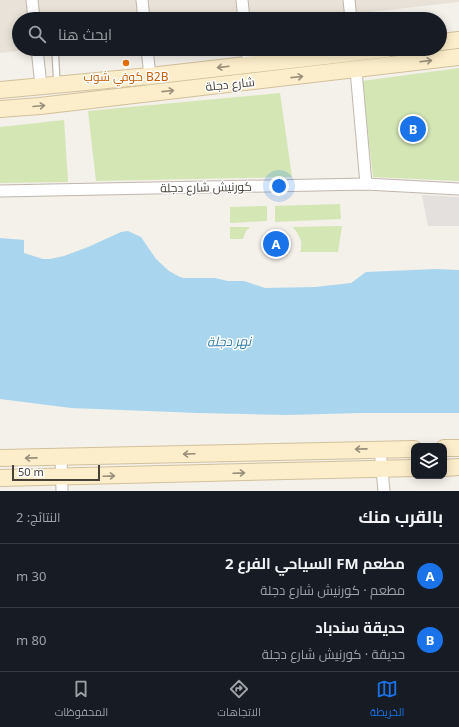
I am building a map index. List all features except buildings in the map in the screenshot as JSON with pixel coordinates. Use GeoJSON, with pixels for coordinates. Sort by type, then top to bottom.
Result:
{"type":"FeatureCollection","features":[{"type":"Feature","properties":{"kind":"street"},"geometry":{"type":"LineString","coordinates":[[32,0],[33,12]]}},
{"type":"Feature","properties":{"kind":"street"},"geometry":{"type":"LineString","coordinates":[[142,0],[143,12]]}},
{"type":"Feature","properties":{"kind":"street"},"geometry":{"type":"LineString","coordinates":[[242,0],[243,12]]}},
{"type":"Feature","properties":{"kind":"street"},"geometry":{"type":"LineString","coordinates":[[349,0],[350,12]]}},
{"type":"Feature","properties":{"kind":"street"},"geometry":{"type":"LineString","coordinates":[[447,41],[459,40]]}},
{"type":"Feature","properties":{"kind":"street"},"geometry":{"type":"LineString","coordinates":[[39,56],[49,85]]}},
{"type":"Feature","properties":{"kind":"street"},"geometry":{"type":"LineString","coordinates":[[148,56],[150,76]]}},
{"type":"Feature","properties":{"kind":"street","name":"شارع دجلة"},"geometry":{"type":"LineString","coordinates":[[0,90],[150,76],[248,56]]}},
{"type":"Feature","properties":{"kind":"street","name":"شارع دجلة"},"geometry":{"type":"LineString","coordinates":[[0,109],[40,106],[459,57]]}},
{"type":"Feature","properties":{"kind":"street"},"geometry":{"type":"LineString","coordinates":[[356,70],[366,184]]}},
{"type":"Feature","properties":{"kind":"street","name":"كورنيش شارع دجلة"},"geometry":{"type":"LineString","coordinates":[[0,191],[366,184],[459,189]]}},
{"type":"Feature","properties":{"kind":"street"},"geometry":{"type":"LineString","coordinates":[[447,448],[459,448]]}},
{"type":"Feature","properties":{"kind":"street"},"geometry":{"type":"LineString","coordinates":[[380,449],[384,491]]}},
{"type":"Feature","properties":{"kind":"street"},"geometry":{"type":"LineString","coordinates":[[0,458],[411,449]]}},
{"type":"Feature","properties":{"kind":"street"},"geometry":{"type":"LineString","coordinates":[[269,451],[269,472]]}},
{"type":"Feature","properties":{"kind":"street"},"geometry":{"type":"LineString","coordinates":[[61,457],[62,484]]}},
{"type":"Feature","properties":{"kind":"street"},"geometry":{"type":"LineString","coordinates":[[447,468],[459,467]]}},
{"type":"Feature","properties":{"kind":"street"},"geometry":{"type":"LineString","coordinates":[[0,478],[62,484],[269,472],[411,468]]}},
{"type":"Feature","properties":{"kind":"lane"},"geometry":{"type":"LineString","coordinates":[[49,85],[54,56]]}},
{"type":"Feature","properties":{"kind":"shaded area"},"geometry":{"type":"Polygon","coordinates":[[[0,0],[459,0],[459,2],[370,12],[12,12],[12,52],[0,53],[0,0]]]}},
{"type":"Feature","properties":{"kind":"shaded area"},"geometry":{"type":"Polygon","coordinates":[[[422,195],[459,197],[459,226],[428,226],[422,195]]]}},
{"type":"Feature","properties":{"kind":"green space"},"geometry":{"type":"Polygon","coordinates":[[[459,68],[459,181],[373,177],[362,81],[459,68]]]}},
{"type":"Feature","properties":{"kind":"green space"},"geometry":{"type":"Polygon","coordinates":[[[280,93],[292,177],[96,181],[88,111],[280,93]]]}},
{"type":"Feature","properties":{"kind":"green space"},"geometry":{"type":"Polygon","coordinates":[[[64,120],[68,182],[0,183],[0,127],[64,120]]]}},
{"type":"Feature","properties":{"kind":"green space"},"geometry":{"type":"Polygon","coordinates":[[[340,204],[341,219],[275,222],[275,206],[340,204]]]}},
{"type":"Feature","properties":{"kind":"green space"},"geometry":{"type":"Polygon","coordinates":[[[267,206],[267,221],[230,223],[230,207],[267,206]]]}},
{"type":"Feature","properties":{"kind":"green space"},"geometry":{"type":"Polygon","coordinates":[[[342,226],[338,252],[300,252],[301,242],[293,227],[342,226]]]}},
{"type":"Feature","properties":{"kind":"green space"},"geometry":{"type":"Polygon","coordinates":[[[230,227],[250,227],[246,231],[243,239],[230,239],[230,227]]]}},
{"type":"Feature","properties":{"kind":"water","name":"نهر دجلة"},"geometry":{"type":"Polygon","coordinates":[[[128,231],[141,237],[156,259],[169,271],[180,277],[244,281],[265,288],[315,287],[351,283],[366,272],[436,269],[459,270],[459,413],[286,415],[198,413],[71,408],[0,399],[0,238],[24,240],[24,253],[43,259],[50,259],[64,256],[121,232],[128,231]]]}},
{"type":"Feature","properties":{"kind":"place","name":"كوفي شوب B2B"},"geometry":{"type":"Point","coordinates":[126,63]}},
{"type":"Feature","properties":{"kind":"place","name":"حديقة سندباد"},"geometry":{"type":"Point","coordinates":[413,129]}},
{"type":"Feature","properties":{"kind":"place","name":"مطعم FM السياحي الفرع 2"},"geometry":{"type":"Point","coordinates":[276,244]}}]}
